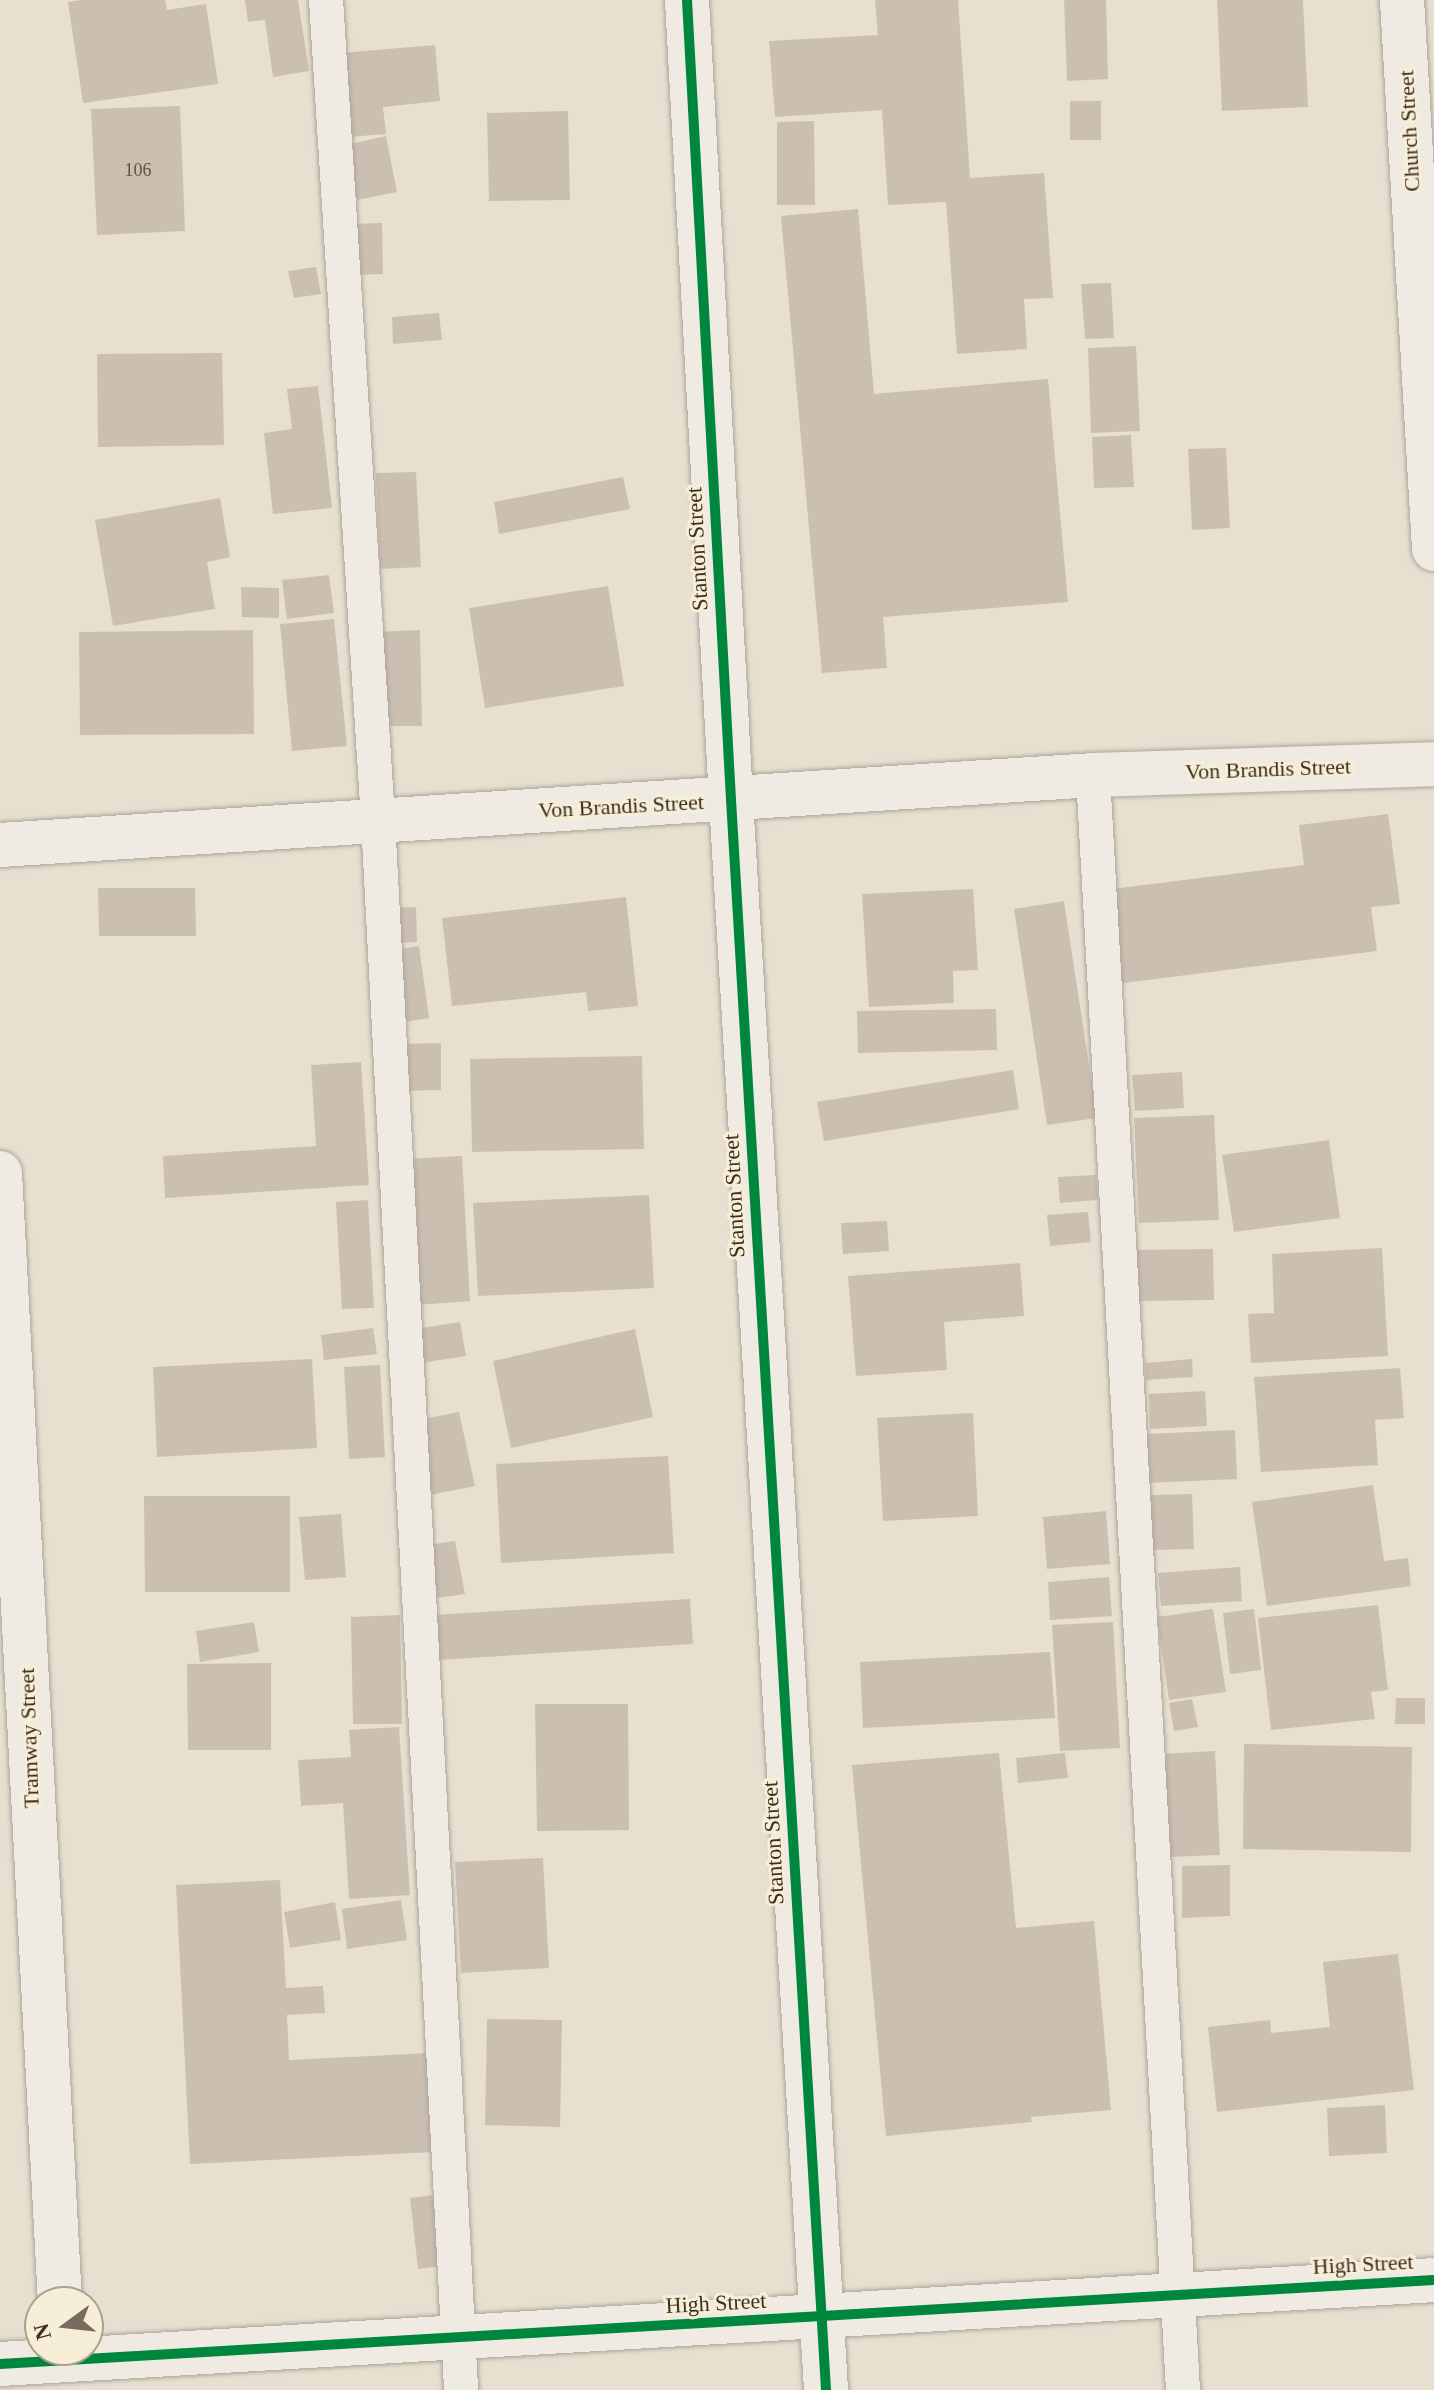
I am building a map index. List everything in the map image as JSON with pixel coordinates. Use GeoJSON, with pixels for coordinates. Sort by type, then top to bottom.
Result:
{"type":"FeatureCollection","features":[{"type":"Feature","properties":{"kind":"street","name":"Stanton Street"},"geometry":{"type":"LineString","coordinates":[[687,0],[731,800],[826,2390]]}},
{"type":"Feature","properties":{"kind":"street","name":"Church Street"},"geometry":{"type":"LineString","coordinates":[[1402,0],[1434,549]]}},
{"type":"Feature","properties":{"kind":"street","name":"Von Brandis Street"},"geometry":{"type":"LineString","coordinates":[[0,845],[1093,775],[1434,764]]}},
{"type":"Feature","properties":{"kind":"street","name":"Tramway Street"},"geometry":{"type":"LineString","coordinates":[[0,1173],[18,1899],[58,2286]]}},
{"type":"Feature","properties":{"kind":"street","name":"High Street"},"geometry":{"type":"LineString","coordinates":[[0,2364],[64,2367],[457,2337],[1434,2280]]}},
{"type":"Feature","properties":{"kind":"lane"},"geometry":{"type":"LineString","coordinates":[[326,0],[378,820],[461,2390]]}},
{"type":"Feature","properties":{"kind":"lane"},"geometry":{"type":"LineString","coordinates":[[1093,775],[1183,2390]]}},
{"type":"Feature","properties":{"kind":"building"},"geometry":{"type":"Polygon","coordinates":[[[165,0],[167,10],[206,4],[218,84],[83,103],[68,2],[165,0]]]}},
{"type":"Feature","properties":{"kind":"building"},"geometry":{"type":"Polygon","coordinates":[[[245,0],[298,0],[309,71],[273,77],[265,20],[248,22],[245,0]]]}},
{"type":"Feature","properties":{"kind":"building"},"geometry":{"type":"Polygon","coordinates":[[[875,0],[958,0],[970,178],[1044,173],[1053,298],[1024,299],[1027,349],[957,354],[946,202],[888,205],[882,110],[775,117],[769,41],[878,35],[875,0]]]}},
{"type":"Feature","properties":{"kind":"building"},"geometry":{"type":"Polygon","coordinates":[[[1064,0],[1106,0],[1108,79],[1067,81],[1064,0]]]}},
{"type":"Feature","properties":{"kind":"building"},"geometry":{"type":"Polygon","coordinates":[[[1217,0],[1303,0],[1308,107],[1222,111],[1217,0]]]}},
{"type":"Feature","properties":{"kind":"building"},"geometry":{"type":"Polygon","coordinates":[[[435,45],[440,101],[383,107],[386,134],[349,137],[341,53],[435,45]]]}},
{"type":"Feature","properties":{"kind":"building"},"geometry":{"type":"Polygon","coordinates":[[[1070,101],[1101,101],[1101,140],[1070,140],[1070,101]]]}},
{"type":"Feature","properties":{"kind":"building"},"geometry":{"type":"Polygon","coordinates":[[[180,106],[185,231],[97,235],[91,109],[180,106]]]}},
{"type":"Feature","properties":{"kind":"building"},"geometry":{"type":"Polygon","coordinates":[[[568,111],[570,200],[489,201],[487,113],[568,111]]]}},
{"type":"Feature","properties":{"kind":"building"},"geometry":{"type":"Polygon","coordinates":[[[814,121],[815,205],[777,205],[777,122],[814,121]]]}},
{"type":"Feature","properties":{"kind":"building"},"geometry":{"type":"Polygon","coordinates":[[[386,136],[397,192],[357,200],[346,145],[386,136]]]}},
{"type":"Feature","properties":{"kind":"building"},"geometry":{"type":"Polygon","coordinates":[[[858,209],[874,394],[1048,379],[1068,602],[883,617],[887,668],[822,673],[781,216],[858,209]]]}},
{"type":"Feature","properties":{"kind":"building"},"geometry":{"type":"Polygon","coordinates":[[[382,223],[383,274],[354,275],[353,224],[382,223]]]}},
{"type":"Feature","properties":{"kind":"building"},"geometry":{"type":"Polygon","coordinates":[[[316,267],[321,294],[294,298],[288,271],[316,267]]]}},
{"type":"Feature","properties":{"kind":"building"},"geometry":{"type":"Polygon","coordinates":[[[1111,283],[1114,338],[1085,339],[1081,284],[1111,283]]]}},
{"type":"Feature","properties":{"kind":"building"},"geometry":{"type":"Polygon","coordinates":[[[439,313],[442,340],[393,344],[392,317],[439,313]]]}},
{"type":"Feature","properties":{"kind":"building"},"geometry":{"type":"Polygon","coordinates":[[[1136,346],[1140,431],[1091,433],[1088,348],[1136,346]]]}},
{"type":"Feature","properties":{"kind":"building"},"geometry":{"type":"Polygon","coordinates":[[[222,353],[224,445],[98,447],[97,354],[222,353]]]}},
{"type":"Feature","properties":{"kind":"building"},"geometry":{"type":"Polygon","coordinates":[[[318,386],[332,508],[273,514],[264,433],[292,429],[287,389],[318,386]]]}},
{"type":"Feature","properties":{"kind":"building"},"geometry":{"type":"Polygon","coordinates":[[[1131,435],[1134,487],[1094,488],[1092,437],[1131,435]]]}},
{"type":"Feature","properties":{"kind":"building"},"geometry":{"type":"Polygon","coordinates":[[[1226,448],[1230,528],[1192,530],[1188,449],[1226,448]]]}},
{"type":"Feature","properties":{"kind":"building"},"geometry":{"type":"Polygon","coordinates":[[[416,472],[421,567],[380,569],[376,473],[416,472]]]}},
{"type":"Feature","properties":{"kind":"building"},"geometry":{"type":"Polygon","coordinates":[[[623,477],[630,509],[499,534],[494,502],[623,477]]]}},
{"type":"Feature","properties":{"kind":"building"},"geometry":{"type":"Polygon","coordinates":[[[220,498],[230,557],[207,562],[215,609],[113,626],[95,520],[220,498]]]}},
{"type":"Feature","properties":{"kind":"building"},"geometry":{"type":"Polygon","coordinates":[[[329,575],[334,613],[287,619],[282,580],[329,575]]]}},
{"type":"Feature","properties":{"kind":"building"},"geometry":{"type":"Polygon","coordinates":[[[608,586],[624,686],[485,708],[469,608],[608,586]]]}},
{"type":"Feature","properties":{"kind":"building"},"geometry":{"type":"Polygon","coordinates":[[[241,587],[279,588],[279,618],[242,617],[241,587]]]}},
{"type":"Feature","properties":{"kind":"building"},"geometry":{"type":"Polygon","coordinates":[[[334,619],[347,746],[292,751],[280,624],[334,619]]]}},
{"type":"Feature","properties":{"kind":"building"},"geometry":{"type":"Polygon","coordinates":[[[253,630],[254,734],[80,735],[79,632],[253,630]]]}},
{"type":"Feature","properties":{"kind":"building"},"geometry":{"type":"Polygon","coordinates":[[[420,630],[422,726],[378,726],[375,632],[420,630]]]}},
{"type":"Feature","properties":{"kind":"building"},"geometry":{"type":"Polygon","coordinates":[[[1388,814],[1400,904],[1371,907],[1377,951],[1116,984],[1104,890],[1304,865],[1299,825],[1388,814]]]}},
{"type":"Feature","properties":{"kind":"building"},"geometry":{"type":"Polygon","coordinates":[[[98,888],[195,888],[196,936],[99,936],[98,888]]]}},
{"type":"Feature","properties":{"kind":"building"},"geometry":{"type":"Polygon","coordinates":[[[973,889],[978,970],[953,971],[954,1003],[869,1007],[862,894],[973,889]]]}},
{"type":"Feature","properties":{"kind":"building"},"geometry":{"type":"Polygon","coordinates":[[[626,897],[638,1006],[588,1011],[586,992],[452,1006],[442,918],[626,897]]]}},
{"type":"Feature","properties":{"kind":"building"},"geometry":{"type":"Polygon","coordinates":[[[1064,901],[1097,1118],[1047,1125],[1014,909],[1064,901]]]}},
{"type":"Feature","properties":{"kind":"building"},"geometry":{"type":"Polygon","coordinates":[[[416,907],[417,942],[391,943],[390,908],[416,907]]]}},
{"type":"Feature","properties":{"kind":"building"},"geometry":{"type":"Polygon","coordinates":[[[419,946],[429,1018],[398,1023],[387,951],[419,946]]]}},
{"type":"Feature","properties":{"kind":"building"},"geometry":{"type":"Polygon","coordinates":[[[996,1009],[997,1050],[858,1053],[857,1011],[996,1009]]]}},
{"type":"Feature","properties":{"kind":"building"},"geometry":{"type":"Polygon","coordinates":[[[441,1043],[441,1090],[398,1091],[398,1044],[441,1043]]]}},
{"type":"Feature","properties":{"kind":"building"},"geometry":{"type":"Polygon","coordinates":[[[642,1056],[644,1149],[472,1152],[470,1059],[642,1056]]]}},
{"type":"Feature","properties":{"kind":"building"},"geometry":{"type":"Polygon","coordinates":[[[361,1062],[369,1185],[165,1198],[163,1156],[316,1146],[311,1065],[361,1062]]]}},
{"type":"Feature","properties":{"kind":"building"},"geometry":{"type":"Polygon","coordinates":[[[1013,1070],[1019,1109],[824,1141],[817,1102],[1013,1070]]]}},
{"type":"Feature","properties":{"kind":"building"},"geometry":{"type":"Polygon","coordinates":[[[1182,1072],[1184,1108],[1135,1111],[1132,1075],[1182,1072]]]}},
{"type":"Feature","properties":{"kind":"building"},"geometry":{"type":"Polygon","coordinates":[[[1214,1115],[1219,1220],[1139,1223],[1134,1118],[1214,1115]]]}},
{"type":"Feature","properties":{"kind":"building"},"geometry":{"type":"Polygon","coordinates":[[[1329,1140],[1340,1218],[1234,1232],[1222,1155],[1329,1140]]]}},
{"type":"Feature","properties":{"kind":"building"},"geometry":{"type":"Polygon","coordinates":[[[462,1156],[470,1301],[417,1305],[407,1159],[462,1156]]]}},
{"type":"Feature","properties":{"kind":"building"},"geometry":{"type":"Polygon","coordinates":[[[1096,1175],[1098,1200],[1060,1203],[1058,1177],[1096,1175]]]}},
{"type":"Feature","properties":{"kind":"building"},"geometry":{"type":"Polygon","coordinates":[[[649,1195],[654,1288],[478,1296],[473,1203],[649,1195]]]}},
{"type":"Feature","properties":{"kind":"building"},"geometry":{"type":"Polygon","coordinates":[[[368,1200],[374,1308],[342,1309],[336,1202],[368,1200]]]}},
{"type":"Feature","properties":{"kind":"building"},"geometry":{"type":"Polygon","coordinates":[[[1088,1212],[1091,1242],[1050,1246],[1047,1215],[1088,1212]]]}},
{"type":"Feature","properties":{"kind":"building"},"geometry":{"type":"Polygon","coordinates":[[[887,1221],[889,1251],[843,1254],[841,1223],[887,1221]]]}},
{"type":"Feature","properties":{"kind":"building"},"geometry":{"type":"Polygon","coordinates":[[[1382,1248],[1388,1356],[1251,1363],[1248,1314],[1274,1313],[1272,1254],[1382,1248]]]}},
{"type":"Feature","properties":{"kind":"building"},"geometry":{"type":"Polygon","coordinates":[[[1213,1249],[1214,1300],[1136,1301],[1135,1250],[1213,1249]]]}},
{"type":"Feature","properties":{"kind":"building"},"geometry":{"type":"Polygon","coordinates":[[[1020,1263],[1024,1316],[944,1322],[947,1370],[856,1376],[848,1276],[1020,1263]]]}},
{"type":"Feature","properties":{"kind":"building"},"geometry":{"type":"Polygon","coordinates":[[[460,1322],[466,1356],[420,1363],[415,1329],[460,1322]]]}},
{"type":"Feature","properties":{"kind":"building"},"geometry":{"type":"Polygon","coordinates":[[[373,1328],[377,1354],[324,1360],[321,1335],[373,1328]]]}},
{"type":"Feature","properties":{"kind":"building"},"geometry":{"type":"Polygon","coordinates":[[[635,1329],[653,1417],[511,1448],[493,1361],[635,1329]]]}},
{"type":"Feature","properties":{"kind":"building"},"geometry":{"type":"Polygon","coordinates":[[[312,1359],[317,1448],[157,1457],[153,1367],[312,1359]]]}},
{"type":"Feature","properties":{"kind":"building"},"geometry":{"type":"Polygon","coordinates":[[[1192,1359],[1193,1377],[1146,1380],[1145,1363],[1192,1359]]]}},
{"type":"Feature","properties":{"kind":"building"},"geometry":{"type":"Polygon","coordinates":[[[380,1365],[385,1457],[349,1459],[344,1367],[380,1365]]]}},
{"type":"Feature","properties":{"kind":"building"},"geometry":{"type":"Polygon","coordinates":[[[1400,1368],[1404,1418],[1375,1420],[1378,1465],[1261,1472],[1254,1377],[1400,1368]]]}},
{"type":"Feature","properties":{"kind":"building"},"geometry":{"type":"Polygon","coordinates":[[[1205,1391],[1207,1426],[1150,1429],[1149,1394],[1205,1391]]]}},
{"type":"Feature","properties":{"kind":"building"},"geometry":{"type":"Polygon","coordinates":[[[459,1412],[475,1486],[430,1495],[414,1421],[459,1412]]]}},
{"type":"Feature","properties":{"kind":"building"},"geometry":{"type":"Polygon","coordinates":[[[973,1413],[978,1516],[883,1521],[877,1418],[973,1413]]]}},
{"type":"Feature","properties":{"kind":"building"},"geometry":{"type":"Polygon","coordinates":[[[1235,1430],[1237,1479],[1148,1483],[1147,1434],[1235,1430]]]}},
{"type":"Feature","properties":{"kind":"building"},"geometry":{"type":"Polygon","coordinates":[[[668,1456],[674,1553],[501,1563],[496,1464],[668,1456]]]}},
{"type":"Feature","properties":{"kind":"building"},"geometry":{"type":"Polygon","coordinates":[[[1373,1485],[1384,1561],[1408,1558],[1411,1586],[1267,1606],[1252,1502],[1373,1485]]]}},
{"type":"Feature","properties":{"kind":"building"},"geometry":{"type":"Polygon","coordinates":[[[1192,1494],[1194,1549],[1151,1550],[1150,1495],[1192,1494]]]}},
{"type":"Feature","properties":{"kind":"building"},"geometry":{"type":"Polygon","coordinates":[[[144,1496],[290,1496],[290,1592],[145,1592],[144,1496]]]}},
{"type":"Feature","properties":{"kind":"building"},"geometry":{"type":"Polygon","coordinates":[[[1106,1511],[1110,1564],[1047,1569],[1043,1517],[1106,1511]]]}},
{"type":"Feature","properties":{"kind":"building"},"geometry":{"type":"Polygon","coordinates":[[[341,1514],[346,1577],[305,1580],[299,1517],[341,1514]]]}},
{"type":"Feature","properties":{"kind":"building"},"geometry":{"type":"Polygon","coordinates":[[[455,1541],[465,1594],[437,1598],[428,1545],[455,1541]]]}},
{"type":"Feature","properties":{"kind":"building"},"geometry":{"type":"Polygon","coordinates":[[[1240,1567],[1242,1601],[1161,1606],[1158,1573],[1240,1567]]]}},
{"type":"Feature","properties":{"kind":"building"},"geometry":{"type":"Polygon","coordinates":[[[1109,1577],[1112,1616],[1050,1620],[1048,1582],[1109,1577]]]}},
{"type":"Feature","properties":{"kind":"building"},"geometry":{"type":"Polygon","coordinates":[[[690,1599],[693,1644],[438,1660],[434,1615],[690,1599]]]}},
{"type":"Feature","properties":{"kind":"building"},"geometry":{"type":"Polygon","coordinates":[[[1378,1605],[1388,1690],[1371,1692],[1375,1719],[1271,1730],[1258,1618],[1378,1605]]]}},
{"type":"Feature","properties":{"kind":"building"},"geometry":{"type":"Polygon","coordinates":[[[1213,1609],[1226,1692],[1169,1700],[1157,1617],[1213,1609]]]}},
{"type":"Feature","properties":{"kind":"building"},"geometry":{"type":"Polygon","coordinates":[[[1254,1609],[1261,1670],[1230,1674],[1223,1613],[1254,1609]]]}},
{"type":"Feature","properties":{"kind":"building"},"geometry":{"type":"Polygon","coordinates":[[[400,1615],[402,1724],[353,1724],[351,1617],[400,1615]]]}},
{"type":"Feature","properties":{"kind":"building"},"geometry":{"type":"Polygon","coordinates":[[[254,1622],[259,1652],[200,1662],[196,1631],[254,1622]]]}},
{"type":"Feature","properties":{"kind":"building"},"geometry":{"type":"Polygon","coordinates":[[[1113,1622],[1120,1748],[1060,1751],[1052,1625],[1113,1622]]]}},
{"type":"Feature","properties":{"kind":"building"},"geometry":{"type":"Polygon","coordinates":[[[1050,1652],[1055,1718],[863,1728],[860,1662],[1050,1652]]]}},
{"type":"Feature","properties":{"kind":"building"},"geometry":{"type":"Polygon","coordinates":[[[271,1663],[271,1750],[188,1750],[187,1664],[271,1663]]]}},
{"type":"Feature","properties":{"kind":"building"},"geometry":{"type":"Polygon","coordinates":[[[1396,1698],[1425,1698],[1425,1724],[1395,1724],[1396,1698]]]}},
{"type":"Feature","properties":{"kind":"building"},"geometry":{"type":"Polygon","coordinates":[[[1192,1699],[1198,1727],[1174,1731],[1169,1703],[1192,1699]]]}},
{"type":"Feature","properties":{"kind":"building"},"geometry":{"type":"Polygon","coordinates":[[[535,1704],[628,1704],[629,1830],[537,1831],[535,1704]]]}},
{"type":"Feature","properties":{"kind":"building"},"geometry":{"type":"Polygon","coordinates":[[[399,1727],[410,1895],[349,1899],[343,1803],[301,1806],[298,1760],[351,1757],[349,1730],[399,1727]]]}},
{"type":"Feature","properties":{"kind":"building"},"geometry":{"type":"Polygon","coordinates":[[[1244,1744],[1412,1747],[1411,1852],[1243,1849],[1244,1744]]]}},
{"type":"Feature","properties":{"kind":"building"},"geometry":{"type":"Polygon","coordinates":[[[1215,1751],[1220,1855],[1168,1857],[1163,1754],[1215,1751]]]}},
{"type":"Feature","properties":{"kind":"building"},"geometry":{"type":"Polygon","coordinates":[[[999,1753],[1016,1928],[1094,1921],[1111,2110],[1031,2117],[1032,2122],[886,2136],[852,1765],[999,1753]]]}},
{"type":"Feature","properties":{"kind":"building"},"geometry":{"type":"Polygon","coordinates":[[[1065,1753],[1068,1778],[1018,1783],[1016,1758],[1065,1753]]]}},
{"type":"Feature","properties":{"kind":"building"},"geometry":{"type":"Polygon","coordinates":[[[543,1858],[549,1968],[461,1973],[455,1862],[543,1858]]]}},
{"type":"Feature","properties":{"kind":"building"},"geometry":{"type":"Polygon","coordinates":[[[1230,1865],[1230,1916],[1182,1918],[1182,1866],[1230,1865]]]}},
{"type":"Feature","properties":{"kind":"building"},"geometry":{"type":"Polygon","coordinates":[[[280,1880],[286,1988],[323,1986],[325,2013],[287,2015],[289,2060],[431,2053],[435,2152],[190,2164],[176,1885],[280,1880]]]}},
{"type":"Feature","properties":{"kind":"building"},"geometry":{"type":"Polygon","coordinates":[[[401,1900],[407,1940],[347,1949],[342,1909],[401,1900]]]}},
{"type":"Feature","properties":{"kind":"building"},"geometry":{"type":"Polygon","coordinates":[[[335,1902],[341,1940],[290,1948],[284,1912],[335,1902]]]}},
{"type":"Feature","properties":{"kind":"building"},"geometry":{"type":"Polygon","coordinates":[[[1398,1954],[1414,2090],[1217,2112],[1208,2027],[1270,2020],[1271,2033],[1330,2027],[1323,1962],[1398,1954]]]}},
{"type":"Feature","properties":{"kind":"building"},"geometry":{"type":"Polygon","coordinates":[[[487,2019],[562,2020],[560,2127],[485,2125],[487,2019]]]}},
{"type":"Feature","properties":{"kind":"building"},"geometry":{"type":"Polygon","coordinates":[[[1385,2105],[1387,2153],[1329,2156],[1327,2108],[1385,2105]]]}},
{"type":"Feature","properties":{"kind":"building"},"geometry":{"type":"Polygon","coordinates":[[[433,2195],[441,2266],[418,2269],[410,2198],[433,2195]]]}},
{"type":"Feature","properties":{"kind":"cycle path"},"geometry":{"type":"LineString","coordinates":[[687,0],[731,800],[826,2390]]}},
{"type":"Feature","properties":{"kind":"cycle path"},"geometry":{"type":"LineString","coordinates":[[0,2364],[1434,2280]]}}]}
